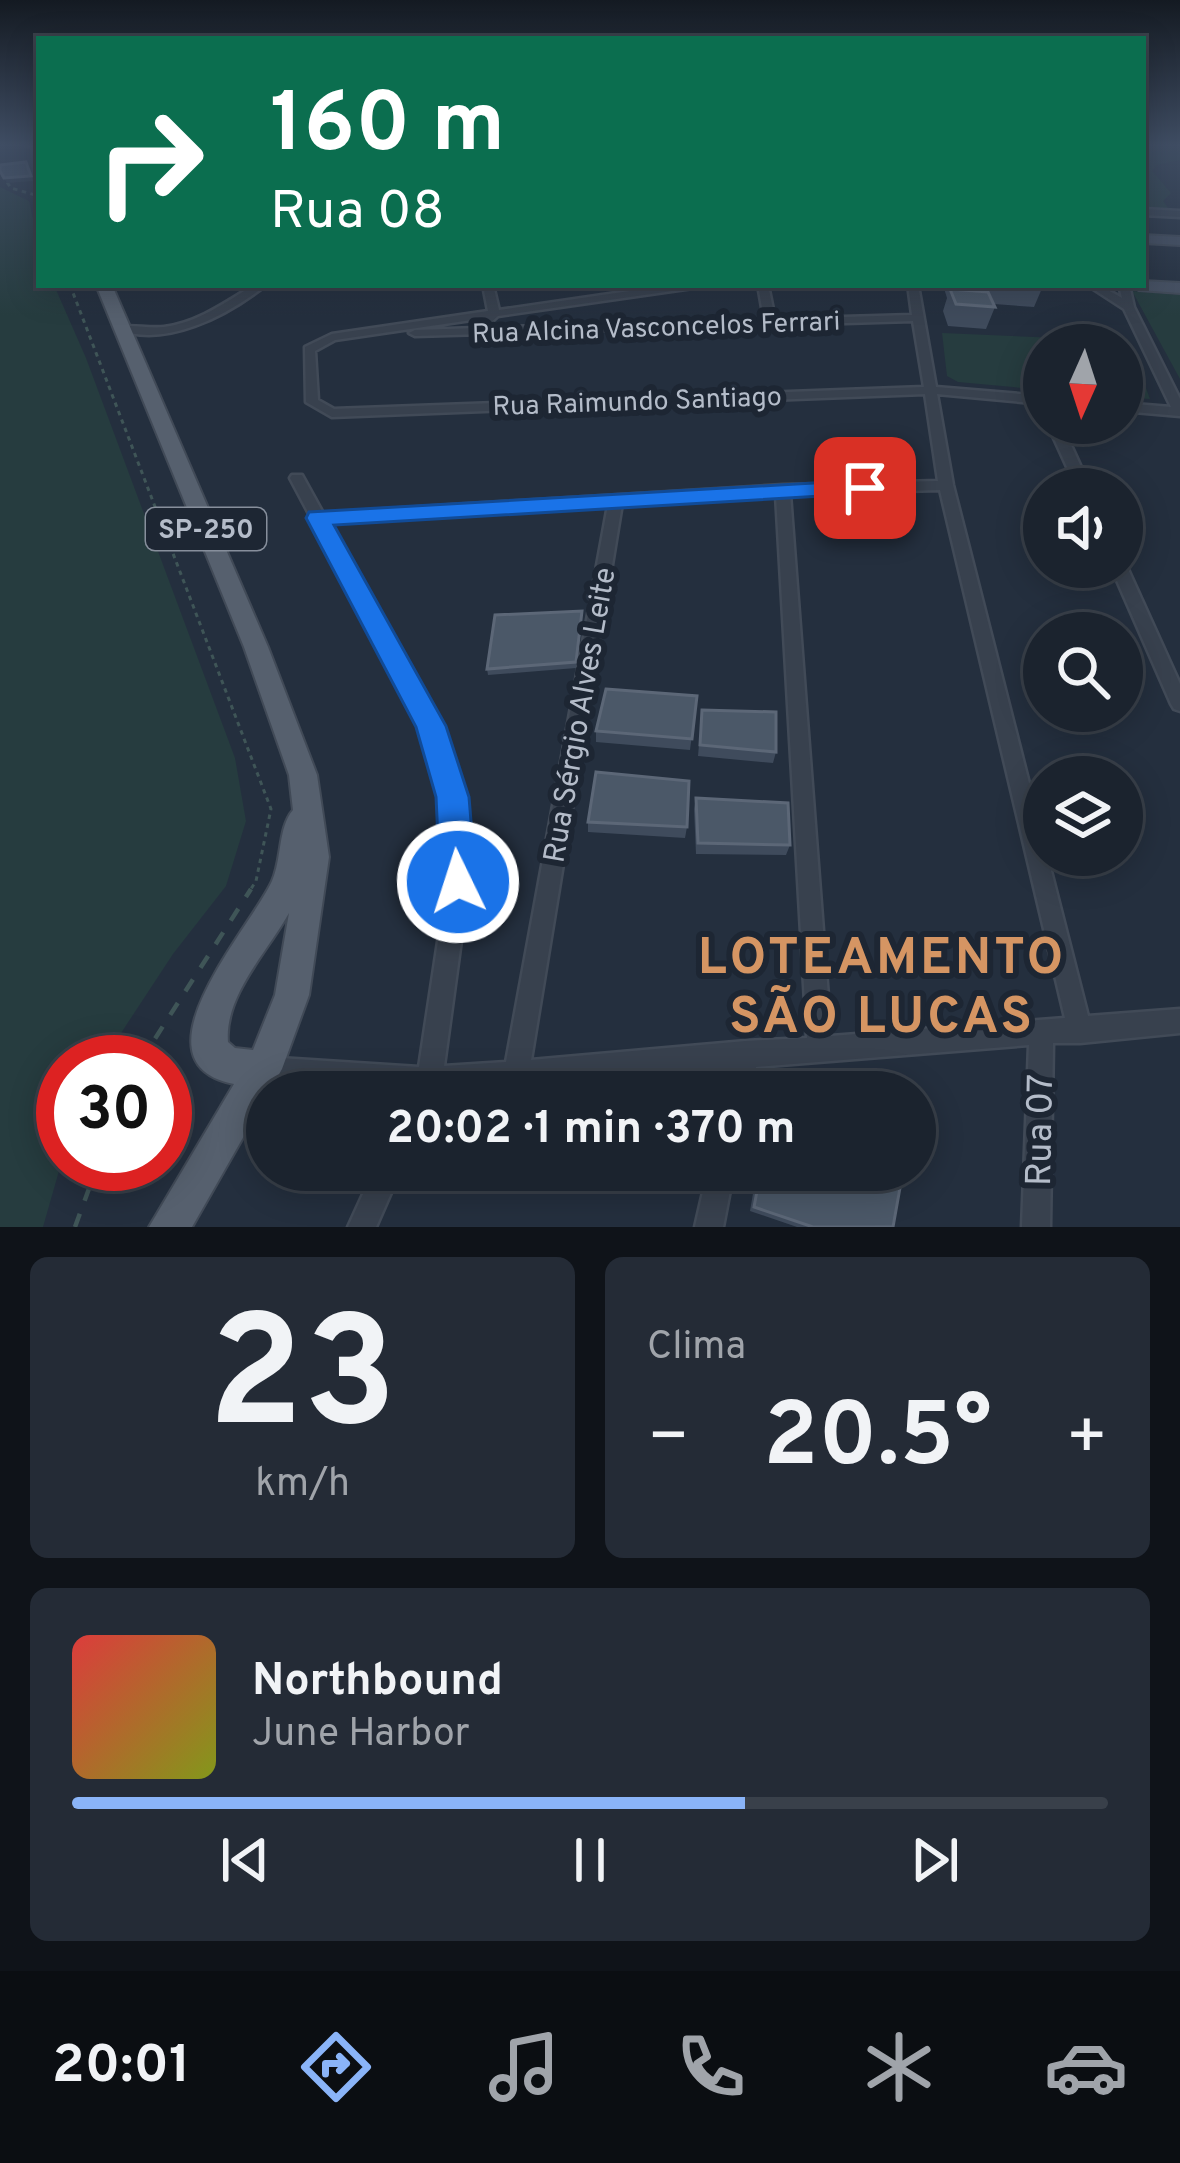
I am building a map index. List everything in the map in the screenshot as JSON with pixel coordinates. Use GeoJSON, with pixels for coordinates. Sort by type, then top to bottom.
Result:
{"type":"FeatureCollection","features":[{"type":"Feature","properties":{"kind":"main road"},"geometry":{"type":"LineString","coordinates":[[1146,239],[1180,242]]}},
{"type":"Feature","properties":{"kind":"main road"},"geometry":{"type":"LineString","coordinates":[[1146,286],[1180,288]]}},
{"type":"Feature","properties":{"kind":"main road","name":"SP-250"},"geometry":{"type":"LineString","coordinates":[[105,288],[256,647],[303,775],[314,857],[292,995],[264,1069],[169,1227]]}},
{"type":"Feature","properties":{"kind":"main road"},"geometry":{"type":"LineString","coordinates":[[264,1069],[235,1071],[211,1054],[206,1035],[216,1004],[282,895],[300,831],[303,775]]}},
{"type":"Feature","properties":{"kind":"street"},"geometry":{"type":"LineString","coordinates":[[1146,212],[1180,214]]}},
{"type":"Feature","properties":{"kind":"street"},"geometry":{"type":"LineString","coordinates":[[121,328],[157,333],[191,327],[256,288]]}},
{"type":"Feature","properties":{"kind":"street"},"geometry":{"type":"LineString","coordinates":[[486,334],[494,314],[489,288]]}},
{"type":"Feature","properties":{"kind":"street"},"geometry":{"type":"LineString","coordinates":[[396,329],[672,288]]}},
{"type":"Feature","properties":{"kind":"street"},"geometry":{"type":"LineString","coordinates":[[764,288],[770,323]]}},
{"type":"Feature","properties":{"kind":"street"},"geometry":{"type":"LineString","coordinates":[[914,288],[946,485],[1080,1031]]}},
{"type":"Feature","properties":{"kind":"street"},"geometry":{"type":"LineString","coordinates":[[1097,288],[1129,307]]}},
{"type":"Feature","properties":{"kind":"street"},"geometry":{"type":"LineString","coordinates":[[1125,288],[1129,307],[1180,412]]}},
{"type":"Feature","properties":{"kind":"street","name":"Rua Alcina Vasconcelos Ferrari"},"geometry":{"type":"LineString","coordinates":[[396,329],[432,335],[486,334],[918,318]]}},
{"type":"Feature","properties":{"kind":"street","name":"Rua Raimundo Santiago"},"geometry":{"type":"LineString","coordinates":[[396,329],[314,344],[308,354],[312,402],[332,413],[931,390],[1023,398]]}},
{"type":"Feature","properties":{"kind":"street"},"geometry":{"type":"LineString","coordinates":[[1143,408],[1180,412]]}},
{"type":"Feature","properties":{"kind":"street"},"geometry":{"type":"LineString","coordinates":[[297,478],[431,726],[452,797],[458,882],[429,1071]]}},
{"type":"Feature","properties":{"kind":"street"},"geometry":{"type":"LineString","coordinates":[[318,518],[946,485]]}},
{"type":"Feature","properties":{"kind":"street"},"geometry":{"type":"LineString","coordinates":[[783,490],[820,1048]]}},
{"type":"Feature","properties":{"kind":"street","name":"Rua Sérgio Alves Leite"},"geometry":{"type":"LineString","coordinates":[[517,1071],[616,500]]}},
{"type":"Feature","properties":{"kind":"street"},"geometry":{"type":"LineString","coordinates":[[1128,588],[1180,704]]}},
{"type":"Feature","properties":{"kind":"street"},"geometry":{"type":"LineString","coordinates":[[517,1071],[1180,1021]]}},
{"type":"Feature","properties":{"kind":"street","name":"Rua 07"},"geometry":{"type":"LineString","coordinates":[[1036,1227],[1041,1034]]}},
{"type":"Feature","properties":{"kind":"street"},"geometry":{"type":"LineString","coordinates":[[742,1071],[746,1053]]}},
{"type":"Feature","properties":{"kind":"street"},"geometry":{"type":"LineString","coordinates":[[264,1069],[283,1071]]}},
{"type":"Feature","properties":{"kind":"street"},"geometry":{"type":"LineString","coordinates":[[362,1227],[378,1191]]}},
{"type":"Feature","properties":{"kind":"street"},"geometry":{"type":"LineString","coordinates":[[709,1227],[717,1191]]}},
{"type":"Feature","properties":{"kind":"path"},"geometry":{"type":"LineString","coordinates":[[71,288],[271,809],[256,881],[157,1035]]}},
{"type":"Feature","properties":{"kind":"path"},"geometry":{"type":"LineString","coordinates":[[75,1227],[88,1191]]}},
{"type":"Feature","properties":{"kind":"green space"},"geometry":{"type":"Polygon","coordinates":[[[0,201],[29,201],[36,232],[36,288],[55,288],[86,358],[235,758],[246,821],[226,886],[173,954],[120,1035],[36,1035],[36,1191],[53,1191],[43,1227],[0,1227],[0,201]]]}},
{"type":"Feature","properties":{"kind":"green space"},"geometry":{"type":"Polygon","coordinates":[[[1146,201],[1163,201],[1169,209],[1146,208],[1146,201]]]}},
{"type":"Feature","properties":{"kind":"green space"},"geometry":{"type":"Polygon","coordinates":[[[1132,291],[1180,295],[1180,379],[1132,291]]]}},
{"type":"Feature","properties":{"kind":"green space"},"geometry":{"type":"Polygon","coordinates":[[[942,333],[1023,336],[1023,388],[958,382],[947,376],[942,333]]]}},
{"type":"Feature","properties":{"kind":"building"},"geometry":{"type":"Polygon","coordinates":[[[950,289],[988,292],[995,307],[956,304],[950,289]]]}},
{"type":"Feature","properties":{"kind":"building"},"geometry":{"type":"Polygon","coordinates":[[[582,611],[576,662],[487,669],[495,615],[582,611]]]}},
{"type":"Feature","properties":{"kind":"building"},"geometry":{"type":"Polygon","coordinates":[[[606,689],[697,696],[692,739],[596,731],[606,689]]]}},
{"type":"Feature","properties":{"kind":"building"},"geometry":{"type":"Polygon","coordinates":[[[702,710],[776,712],[776,752],[700,745],[702,710]]]}},
{"type":"Feature","properties":{"kind":"building"},"geometry":{"type":"Polygon","coordinates":[[[596,772],[689,781],[687,827],[588,822],[596,772]]]}},
{"type":"Feature","properties":{"kind":"building"},"geometry":{"type":"Polygon","coordinates":[[[696,798],[788,803],[790,845],[698,843],[696,798]]]}},
{"type":"Feature","properties":{"kind":"building"},"geometry":{"type":"Polygon","coordinates":[[[757,1191],[899,1191],[893,1227],[813,1227],[754,1207],[757,1191]]]}},
{"type":"Feature","properties":{"kind":"district","name":"LOTEAMENTO SÃO LUCAS"},"geometry":{"type":"Point","coordinates":[882,984]}},
{"type":"Feature","properties":{"kind":"route"},"geometry":{"type":"LineString","coordinates":[[458,882],[452,797],[431,726],[318,518],[865,488]]}}]}
